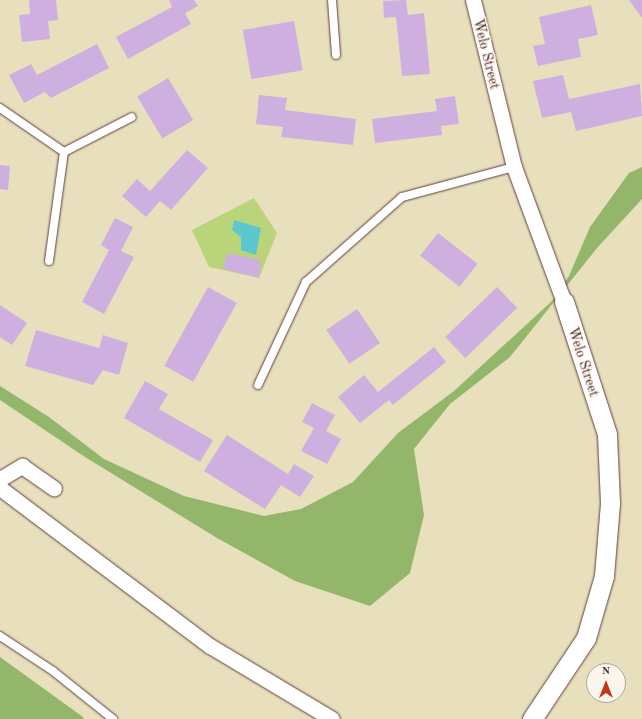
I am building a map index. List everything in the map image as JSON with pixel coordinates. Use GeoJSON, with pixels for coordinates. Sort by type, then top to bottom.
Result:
{"type":"FeatureCollection","features":[{"type":"Feature","properties":{"kind":"street","name":"Welo Street"},"geometry":{"type":"LineString","coordinates":[[473,0],[514,167],[564,302],[607,434],[610,503],[604,576],[586,638],[532,719]]}},
{"type":"Feature","properties":{"kind":"street"},"geometry":{"type":"LineString","coordinates":[[0,479],[22,466],[54,488]]}},
{"type":"Feature","properties":{"kind":"street"},"geometry":{"type":"LineString","coordinates":[[0,488],[210,646],[332,719]]}},
{"type":"Feature","properties":{"kind":"lane"},"geometry":{"type":"LineString","coordinates":[[332,0],[336,55]]}},
{"type":"Feature","properties":{"kind":"lane"},"geometry":{"type":"LineString","coordinates":[[0,108],[64,152]]}},
{"type":"Feature","properties":{"kind":"lane"},"geometry":{"type":"LineString","coordinates":[[64,152],[132,117]]}},
{"type":"Feature","properties":{"kind":"lane"},"geometry":{"type":"LineString","coordinates":[[49,261],[64,152]]}},
{"type":"Feature","properties":{"kind":"lane"},"geometry":{"type":"LineString","coordinates":[[258,385],[306,282],[402,197],[514,167]]}},
{"type":"Feature","properties":{"kind":"lane"},"geometry":{"type":"LineString","coordinates":[[0,636],[52,671],[113,719]]}},
{"type":"Feature","properties":{"kind":"green space"},"geometry":{"type":"Polygon","coordinates":[[[642,167],[642,199],[597,248],[510,357],[450,404],[414,449],[424,515],[410,573],[370,606],[295,581],[217,538],[85,457],[0,400],[0,386],[49,417],[104,459],[184,496],[264,516],[301,509],[353,482],[398,433],[454,391],[552,301],[569,276],[590,227],[629,173],[642,167]]]}},
{"type":"Feature","properties":{"kind":"green space"},"geometry":{"type":"Polygon","coordinates":[[[254,198],[277,233],[259,278],[209,267],[192,230],[254,198]]]}},
{"type":"Feature","properties":{"kind":"green space"},"geometry":{"type":"Polygon","coordinates":[[[0,657],[83,717],[84,719],[0,719],[0,657]]]}},
{"type":"Feature","properties":{"kind":"water"},"geometry":{"type":"Polygon","coordinates":[[[234,220],[261,228],[256,255],[241,250],[241,237],[232,230],[234,220]]]}},
{"type":"Feature","properties":{"kind":"building"},"geometry":{"type":"Polygon","coordinates":[[[29,0],[56,0],[58,20],[48,21],[50,39],[22,42],[19,15],[30,14],[29,0]]]}},
{"type":"Feature","properties":{"kind":"building"},"geometry":{"type":"Polygon","coordinates":[[[169,0],[194,0],[198,6],[185,13],[191,24],[128,59],[116,37],[172,7],[169,0]]]}},
{"type":"Feature","properties":{"kind":"building"},"geometry":{"type":"Polygon","coordinates":[[[406,0],[408,15],[424,13],[430,74],[402,76],[396,17],[384,18],[383,1],[406,0]]]}},
{"type":"Feature","properties":{"kind":"building"},"geometry":{"type":"Polygon","coordinates":[[[629,0],[642,0],[642,18],[629,0]]]}},
{"type":"Feature","properties":{"kind":"building"},"geometry":{"type":"Polygon","coordinates":[[[591,5],[598,35],[578,39],[581,57],[538,66],[533,46],[545,44],[539,17],[591,5]]]}},
{"type":"Feature","properties":{"kind":"building"},"geometry":{"type":"Polygon","coordinates":[[[294,21],[303,70],[251,79],[243,30],[294,21]]]}},
{"type":"Feature","properties":{"kind":"building"},"geometry":{"type":"Polygon","coordinates":[[[97,44],[109,68],[51,98],[45,92],[24,103],[9,75],[31,64],[37,75],[97,44]]]}},
{"type":"Feature","properties":{"kind":"building"},"geometry":{"type":"Polygon","coordinates":[[[563,75],[569,99],[640,84],[642,116],[576,131],[571,112],[542,118],[533,81],[563,75]]]}},
{"type":"Feature","properties":{"kind":"building"},"geometry":{"type":"Polygon","coordinates":[[[168,78],[193,120],[162,139],[137,97],[168,78]]]}},
{"type":"Feature","properties":{"kind":"building"},"geometry":{"type":"Polygon","coordinates":[[[259,95],[287,98],[285,110],[356,119],[353,145],[281,137],[283,127],[256,124],[259,95]]]}},
{"type":"Feature","properties":{"kind":"building"},"geometry":{"type":"Polygon","coordinates":[[[455,96],[459,124],[441,126],[442,135],[375,143],[372,119],[437,111],[435,99],[455,96]]]}},
{"type":"Feature","properties":{"kind":"building"},"geometry":{"type":"Polygon","coordinates":[[[187,150],[208,168],[171,210],[160,201],[146,217],[122,196],[137,179],[150,191],[187,150]]]}},
{"type":"Feature","properties":{"kind":"building"},"geometry":{"type":"Polygon","coordinates":[[[0,165],[10,166],[8,190],[0,189],[0,165]]]}},
{"type":"Feature","properties":{"kind":"building"},"geometry":{"type":"Polygon","coordinates":[[[115,218],[133,227],[121,251],[134,257],[104,314],[82,302],[109,250],[101,245],[115,218]]]}},
{"type":"Feature","properties":{"kind":"building"},"geometry":{"type":"Polygon","coordinates":[[[438,233],[477,264],[460,287],[420,256],[438,233]]]}},
{"type":"Feature","properties":{"kind":"building"},"geometry":{"type":"Polygon","coordinates":[[[227,253],[261,260],[259,278],[223,269],[227,253]]]}},
{"type":"Feature","properties":{"kind":"building"},"geometry":{"type":"Polygon","coordinates":[[[208,287],[237,303],[193,382],[164,366],[208,287]]]}},
{"type":"Feature","properties":{"kind":"building"},"geometry":{"type":"Polygon","coordinates":[[[497,287],[517,308],[465,358],[445,337],[497,287]]]}},
{"type":"Feature","properties":{"kind":"building"},"geometry":{"type":"Polygon","coordinates":[[[0,305],[27,323],[12,345],[0,337],[0,305]]]}},
{"type":"Feature","properties":{"kind":"building"},"geometry":{"type":"Polygon","coordinates":[[[357,309],[380,343],[349,364],[326,330],[357,309]]]}},
{"type":"Feature","properties":{"kind":"building"},"geometry":{"type":"Polygon","coordinates":[[[36,330],[99,348],[103,335],[128,343],[119,375],[103,370],[93,385],[25,366],[36,330]]]}},
{"type":"Feature","properties":{"kind":"building"},"geometry":{"type":"Polygon","coordinates":[[[434,347],[446,362],[393,405],[389,400],[360,423],[338,397],[364,375],[378,392],[434,347]]]}},
{"type":"Feature","properties":{"kind":"building"},"geometry":{"type":"Polygon","coordinates":[[[145,381],[168,394],[159,409],[213,440],[200,462],[124,418],[145,381]]]}},
{"type":"Feature","properties":{"kind":"building"},"geometry":{"type":"Polygon","coordinates":[[[312,403],[335,415],[326,431],[341,439],[327,464],[301,451],[314,428],[302,422],[312,403]]]}},
{"type":"Feature","properties":{"kind":"building"},"geometry":{"type":"Polygon","coordinates":[[[227,435],[288,474],[294,464],[314,476],[300,497],[281,485],[265,509],[204,471],[227,435]]]}}]}
